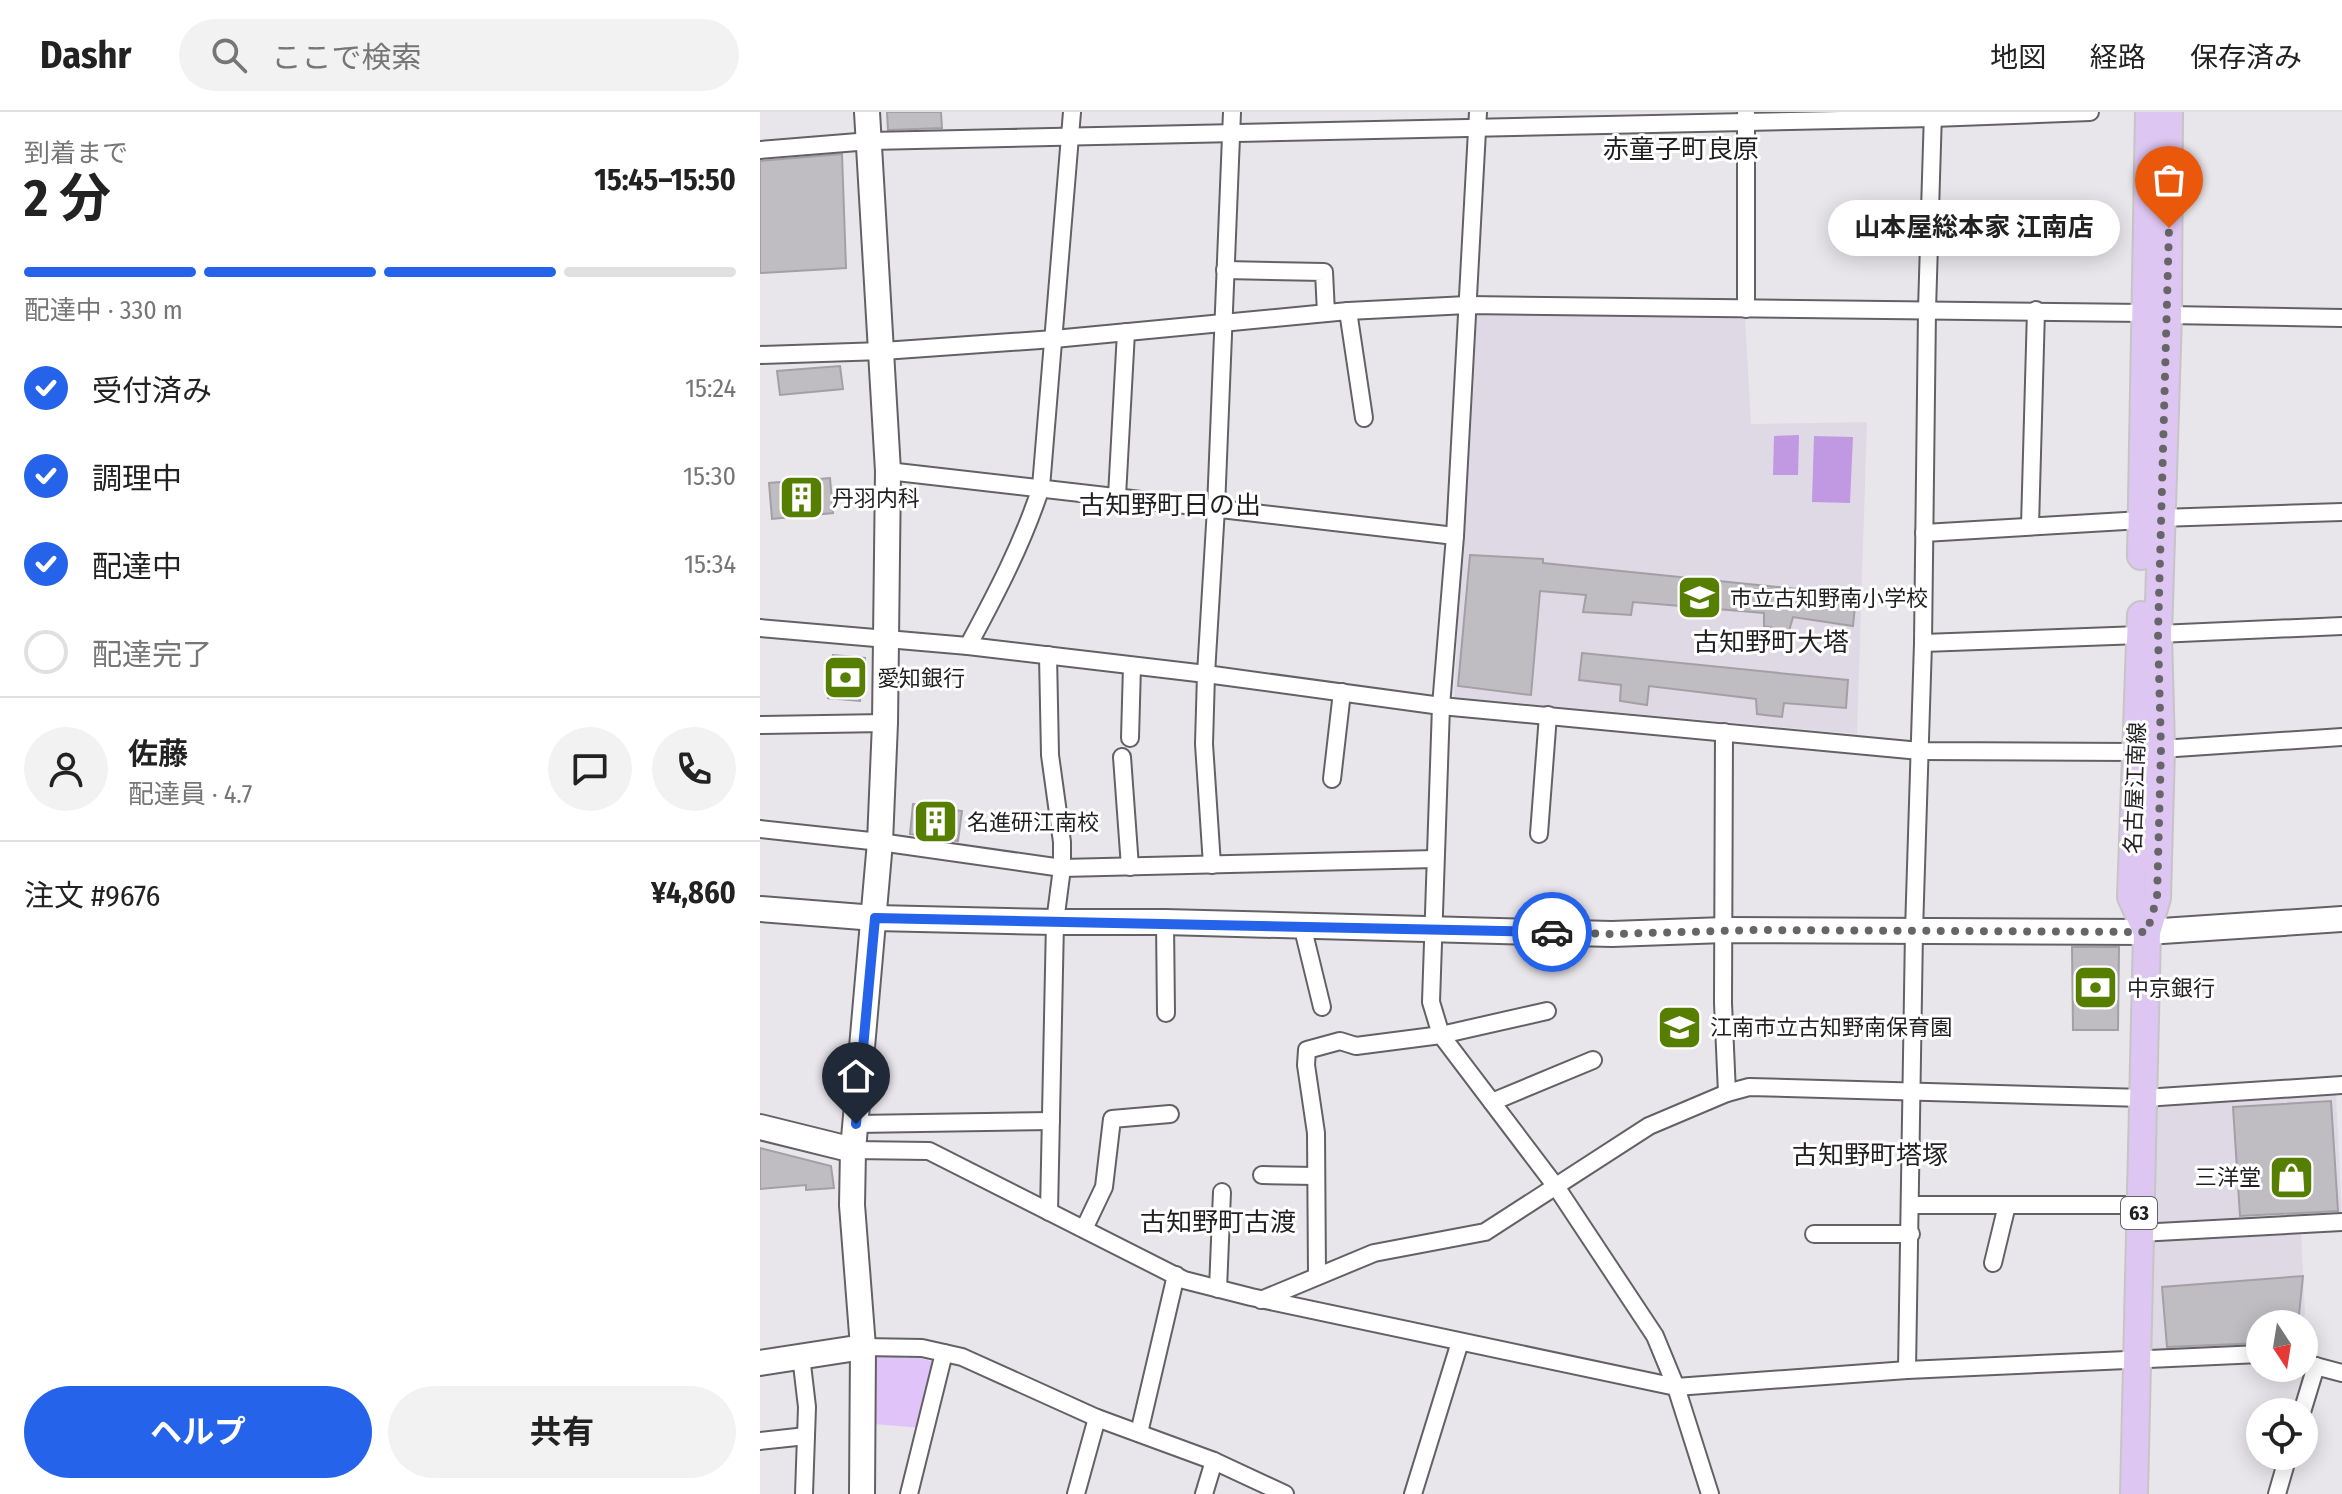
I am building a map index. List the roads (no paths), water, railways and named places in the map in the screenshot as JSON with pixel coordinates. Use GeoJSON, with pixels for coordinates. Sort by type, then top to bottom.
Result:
{"type":"FeatureCollection","features":[{"type":"Feature","properties":{"kind":"main road"},"geometry":{"type":"LineString","coordinates":[[862,1494],[863,1347],[852,1205],[853,1150],[880,842],[885,723],[888,471],[867,112]]}},
{"type":"Feature","properties":{"kind":"main road","name":"名古屋江南線"},"geometry":{"type":"LineString","coordinates":[[2149,112],[2156,314]]}},
{"type":"Feature","properties":{"kind":"main road","name":"名古屋江南線"},"geometry":{"type":"LineString","coordinates":[[2134,1494],[2147,932],[2157,898],[2148,750],[2149,634],[2156,314],[2169,112]]}},
{"type":"Feature","properties":{"kind":"main road"},"geometry":{"type":"LineString","coordinates":[[760,909],[875,918],[1612,934],[1725,930],[2147,932],[2342,919]]}},
{"type":"Feature","properties":{"kind":"main road"},"geometry":{"type":"LineString","coordinates":[[760,1127],[853,1150]]}},
{"type":"Feature","properties":{"kind":"main road"},"geometry":{"type":"LineString","coordinates":[[760,1363],[863,1347]]}},
{"type":"Feature","properties":{"kind":"street"},"geometry":{"type":"LineString","coordinates":[[968,646],[1001,586],[1041,487],[1072,112]]}},
{"type":"Feature","properties":{"kind":"street"},"geometry":{"type":"LineString","coordinates":[[1212,865],[1204,744],[1232,112]]}},
{"type":"Feature","properties":{"kind":"street"},"geometry":{"type":"LineString","coordinates":[[760,150],[870,141],[1231,132],[1477,120],[2090,112]]}},
{"type":"Feature","properties":{"kind":"street"},"geometry":{"type":"LineString","coordinates":[[1907,1370],[1933,115]]}},
{"type":"Feature","properties":{"kind":"street"},"geometry":{"type":"LineString","coordinates":[[1746,117],[1746,309]]}},
{"type":"Feature","properties":{"kind":"street"},"geometry":{"type":"LineString","coordinates":[[1477,120],[1455,536],[1441,706],[1431,1002],[1441,1035],[1557,1188],[1655,1336],[1676,1387],[1710,1494]]}},
{"type":"Feature","properties":{"kind":"street"},"geometry":{"type":"LineString","coordinates":[[1225,270],[1324,272],[1326,313]]}},
{"type":"Feature","properties":{"kind":"street"},"geometry":{"type":"LineString","coordinates":[[760,355],[883,351],[1054,339],[1348,311],[1467,305],[2036,310],[2342,318]]}},
{"type":"Feature","properties":{"kind":"street"},"geometry":{"type":"LineString","coordinates":[[2030,526],[2036,310]]}},
{"type":"Feature","properties":{"kind":"street"},"geometry":{"type":"LineString","coordinates":[[1348,311],[1364,418]]}},
{"type":"Feature","properties":{"kind":"street"},"geometry":{"type":"LineString","coordinates":[[1117,496],[1126,332]]}},
{"type":"Feature","properties":{"kind":"street"},"geometry":{"type":"LineString","coordinates":[[888,471],[1455,536]]}},
{"type":"Feature","properties":{"kind":"street"},"geometry":{"type":"LineString","coordinates":[[1924,533],[2151,519],[2342,512]]}},
{"type":"Feature","properties":{"kind":"street"},"geometry":{"type":"LineString","coordinates":[[1923,643],[2342,626]]}},
{"type":"Feature","properties":{"kind":"street"},"geometry":{"type":"LineString","coordinates":[[760,628],[886,637],[1048,655],[1441,706],[1920,751],[2148,750],[2342,737]]}},
{"type":"Feature","properties":{"kind":"street"},"geometry":{"type":"LineString","coordinates":[[1048,655],[1050,755],[1062,842],[1055,922],[1049,1212]]}},
{"type":"Feature","properties":{"kind":"street"},"geometry":{"type":"LineString","coordinates":[[1130,738],[1132,666]]}},
{"type":"Feature","properties":{"kind":"street"},"geometry":{"type":"LineString","coordinates":[[1332,779],[1342,692]]}},
{"type":"Feature","properties":{"kind":"street"},"geometry":{"type":"LineString","coordinates":[[1539,834],[1548,715]]}},
{"type":"Feature","properties":{"kind":"street"},"geometry":{"type":"LineString","coordinates":[[760,725],[885,723]]}},
{"type":"Feature","properties":{"kind":"street"},"geometry":{"type":"LineString","coordinates":[[1724,732],[1723,1003],[1727,1093]]}},
{"type":"Feature","properties":{"kind":"street"},"geometry":{"type":"LineString","coordinates":[[1122,757],[1130,867]]}},
{"type":"Feature","properties":{"kind":"street"},"geometry":{"type":"LineString","coordinates":[[760,829],[880,842],[1062,868],[1435,859]]}},
{"type":"Feature","properties":{"kind":"street"},"geometry":{"type":"LineString","coordinates":[[1165,922],[1166,1013]]}},
{"type":"Feature","properties":{"kind":"street"},"geometry":{"type":"LineString","coordinates":[[1302,925],[1322,1007]]}},
{"type":"Feature","properties":{"kind":"street"},"geometry":{"type":"LineString","coordinates":[[1317,1275],[1316,1133],[1306,1065],[1307,1050],[1340,1041],[1356,1046],[1441,1035],[1547,1011]]}},
{"type":"Feature","properties":{"kind":"street"},"geometry":{"type":"LineString","coordinates":[[1492,1102],[1593,1060]]}},
{"type":"Feature","properties":{"kind":"street"},"geometry":{"type":"LineString","coordinates":[[1261,1300],[1374,1253],[1485,1232],[1649,1126],[1727,1093],[1749,1087],[2144,1098],[2342,1085]]}},
{"type":"Feature","properties":{"kind":"street"},"geometry":{"type":"LineString","coordinates":[[1084,1229],[1104,1187],[1112,1119],[1170,1114]]}},
{"type":"Feature","properties":{"kind":"street"},"geometry":{"type":"LineString","coordinates":[[856,1124],[1051,1121]]}},
{"type":"Feature","properties":{"kind":"street"},"geometry":{"type":"LineString","coordinates":[[853,1150],[929,1151],[1176,1275],[1218,1289],[1676,1387],[1907,1370],[2246,1354]]}},
{"type":"Feature","properties":{"kind":"street"},"geometry":{"type":"LineString","coordinates":[[1262,1175],[1315,1176]]}},
{"type":"Feature","properties":{"kind":"street"},"geometry":{"type":"LineString","coordinates":[[1218,1289],[1222,1192]]}},
{"type":"Feature","properties":{"kind":"street"},"geometry":{"type":"LineString","coordinates":[[1911,1205],[2140,1205]]}},
{"type":"Feature","properties":{"kind":"street"},"geometry":{"type":"LineString","coordinates":[[1993,1263],[2007,1205]]}},
{"type":"Feature","properties":{"kind":"street"},"geometry":{"type":"LineString","coordinates":[[2139,1233],[2342,1222]]}},
{"type":"Feature","properties":{"kind":"street"},"geometry":{"type":"LineString","coordinates":[[1814,1234],[1911,1234]]}},
{"type":"Feature","properties":{"kind":"street"},"geometry":{"type":"LineString","coordinates":[[1139,1433],[1176,1275]]}},
{"type":"Feature","properties":{"kind":"street"},"geometry":{"type":"LineString","coordinates":[[1413,1494],[1460,1342]]}},
{"type":"Feature","properties":{"kind":"street"},"geometry":{"type":"LineString","coordinates":[[863,1347],[922,1348],[962,1357],[1097,1418],[1214,1461],[1285,1494]]}},
{"type":"Feature","properties":{"kind":"street"},"geometry":{"type":"LineString","coordinates":[[909,1494],[944,1353]]}},
{"type":"Feature","properties":{"kind":"street"},"geometry":{"type":"LineString","coordinates":[[801,1356],[807,1407],[804,1494]]}},
{"type":"Feature","properties":{"kind":"street"},"geometry":{"type":"LineString","coordinates":[[2318,1367],[2342,1373]]}},
{"type":"Feature","properties":{"kind":"street"},"geometry":{"type":"LineString","coordinates":[[1076,1494],[1097,1418]]}},
{"type":"Feature","properties":{"kind":"street"},"geometry":{"type":"LineString","coordinates":[[760,1441],[806,1436]]}},
{"type":"Feature","properties":{"kind":"street"},"geometry":{"type":"LineString","coordinates":[[1204,1494],[1214,1461]]}},
{"type":"Feature","properties":{"kind":"street"},"geometry":{"type":"LineString","coordinates":[[2277,1494],[2284,1470]]}},
{"type":"Feature","properties":{"kind":"place","name":"山本屋総本家 江南店"},"geometry":{"type":"Point","coordinates":[2169,228]}},
{"type":"Feature","properties":{"kind":"place","name":"丹羽内科"},"geometry":{"type":"Point","coordinates":[801,498]}},
{"type":"Feature","properties":{"kind":"place","name":"市立古知野南小学校"},"geometry":{"type":"Point","coordinates":[1699,598]}},
{"type":"Feature","properties":{"kind":"place","name":"愛知銀行"},"geometry":{"type":"Point","coordinates":[846,678]}},
{"type":"Feature","properties":{"kind":"place","name":"名進研江南校"},"geometry":{"type":"Point","coordinates":[936,822]}},
{"type":"Feature","properties":{"kind":"place","name":"中京銀行"},"geometry":{"type":"Point","coordinates":[2096,988]}},
{"type":"Feature","properties":{"kind":"place","name":"江南市立古知野南保育園"},"geometry":{"type":"Point","coordinates":[1679,1027]}},
{"type":"Feature","properties":{"kind":"place","name":"三洋堂"},"geometry":{"type":"Point","coordinates":[2292,1177]}},
{"type":"Feature","properties":{"kind":"district","name":"赤童子町良原"},"geometry":{"type":"Point","coordinates":[1681,149]}},
{"type":"Feature","properties":{"kind":"district","name":"古知野町日の出"},"geometry":{"type":"Point","coordinates":[1170,505]}},
{"type":"Feature","properties":{"kind":"district","name":"古知野町大塔"},"geometry":{"type":"Point","coordinates":[1771,642]}},
{"type":"Feature","properties":{"kind":"district","name":"古知野町塔塚"},"geometry":{"type":"Point","coordinates":[1870,1155]}},
{"type":"Feature","properties":{"kind":"district","name":"古知野町古渡"},"geometry":{"type":"Point","coordinates":[1218,1222]}}]}
